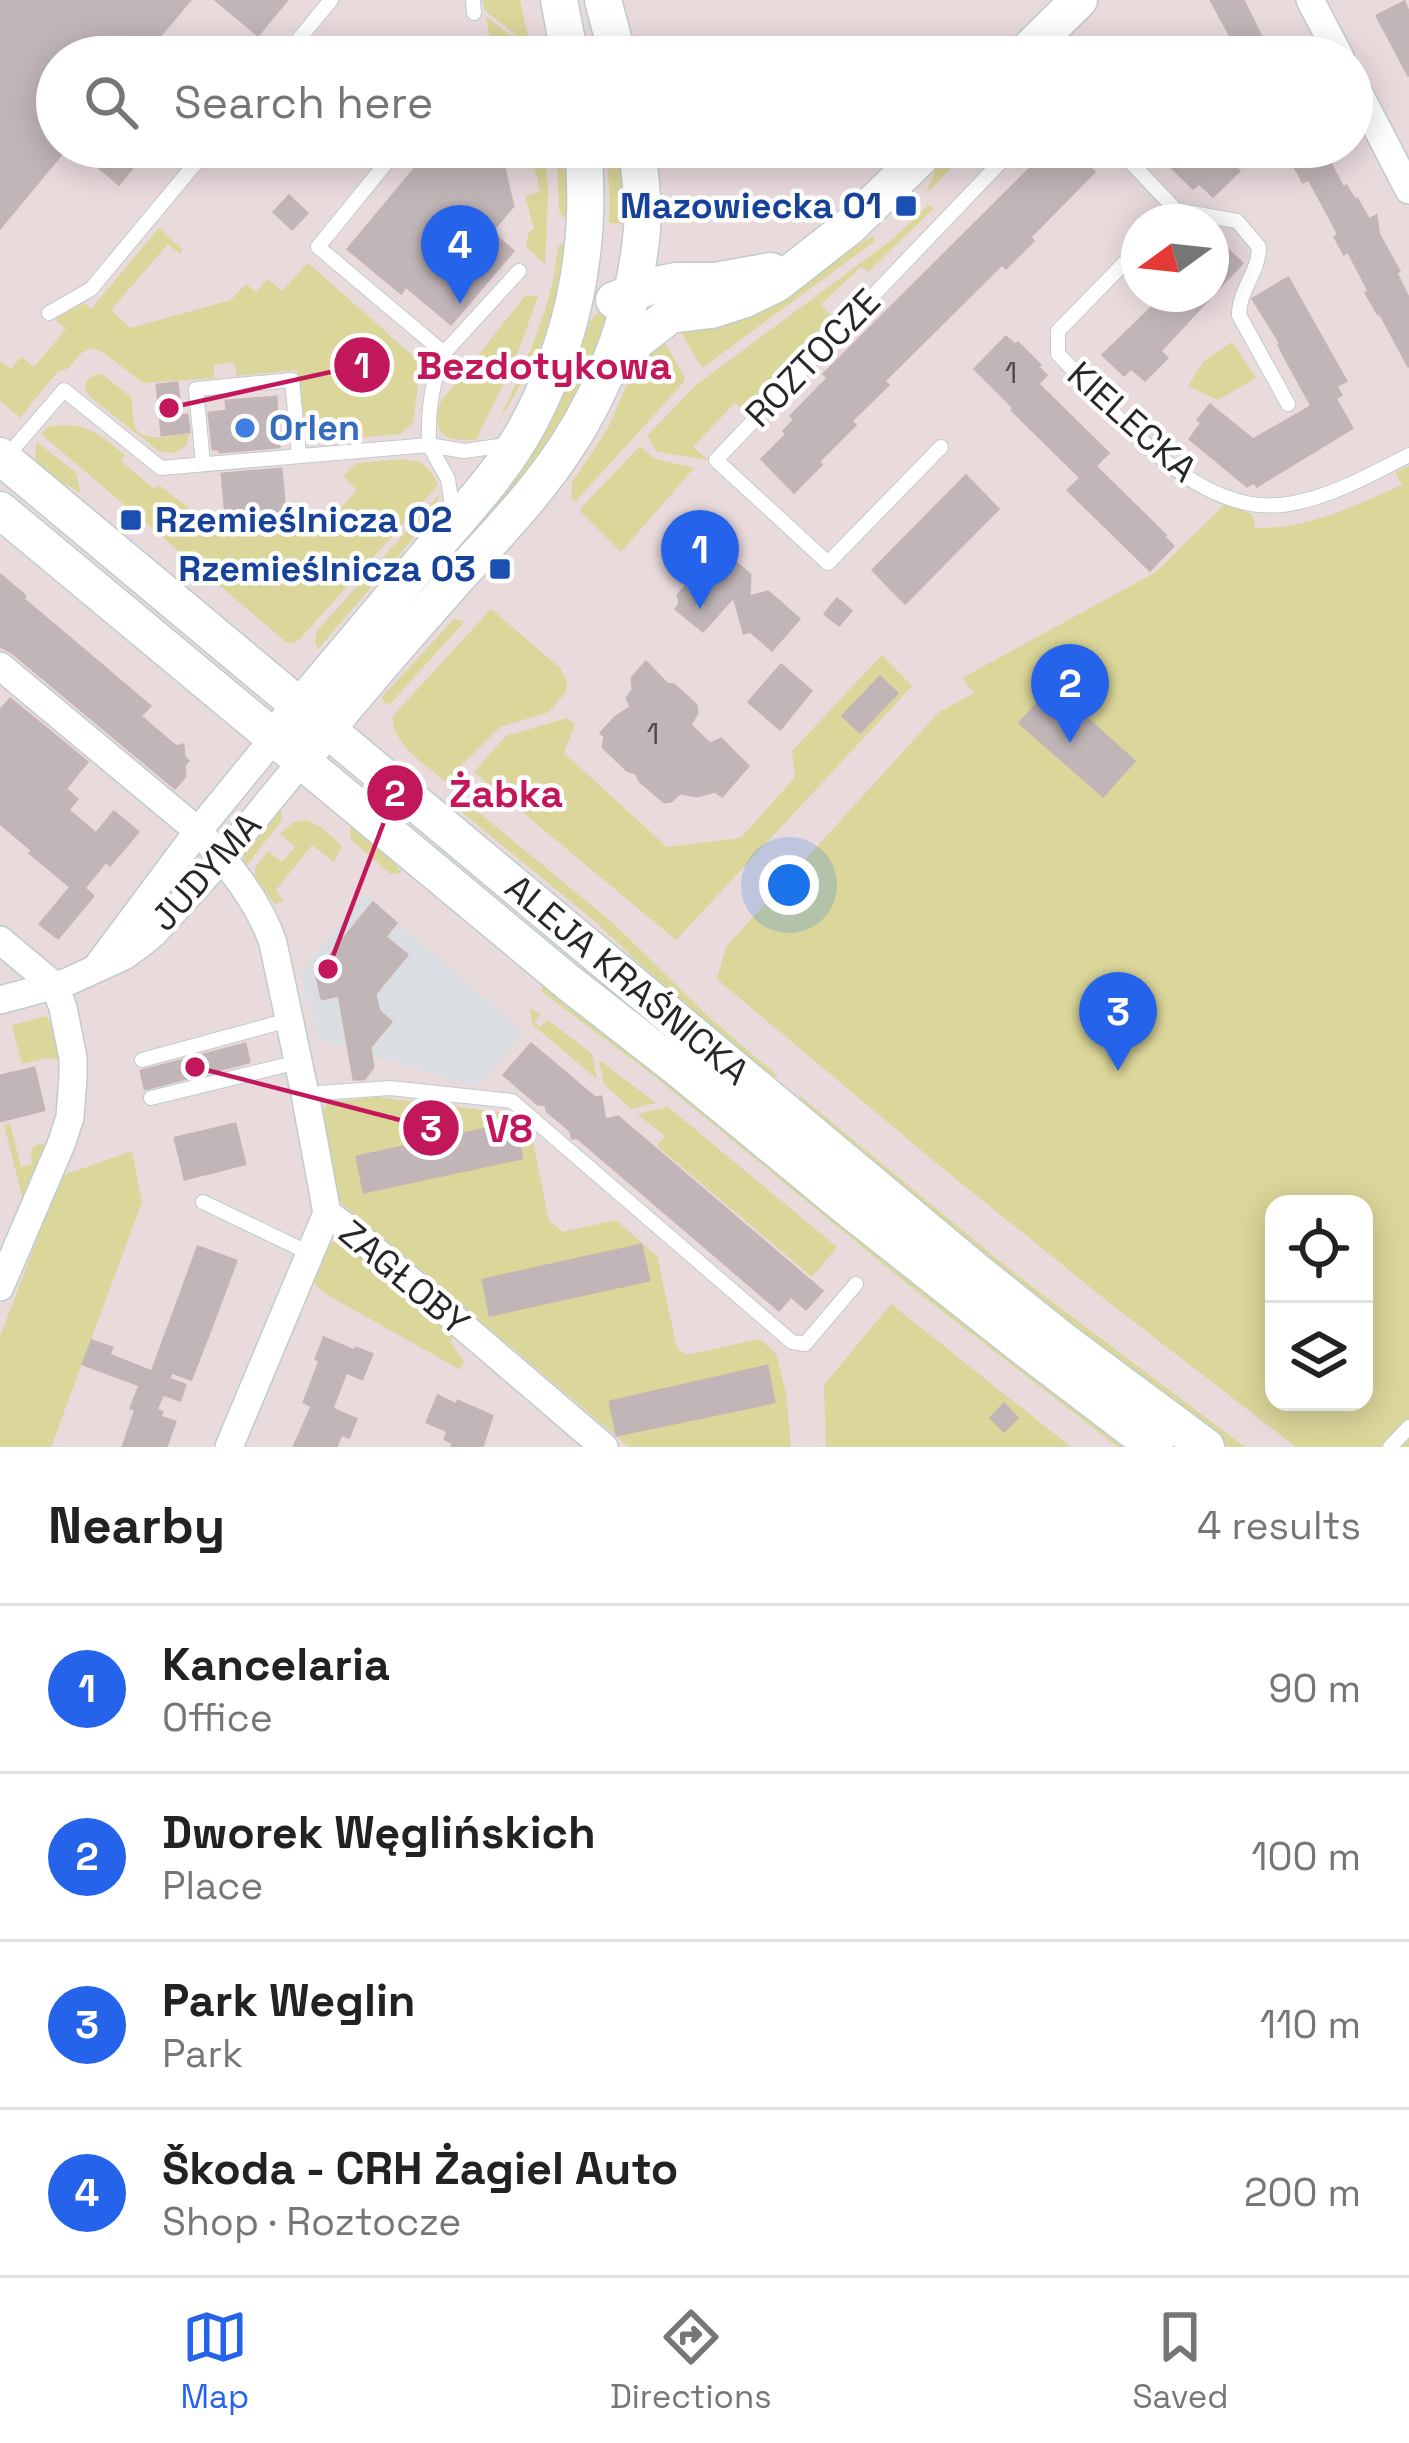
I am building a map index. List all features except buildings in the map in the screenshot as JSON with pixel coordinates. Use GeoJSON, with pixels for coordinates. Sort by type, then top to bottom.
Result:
{"type":"FeatureCollection","features":[{"type":"Feature","properties":{"kind":"main road"},"geometry":{"type":"LineString","coordinates":[[559,0],[566,36]]}},
{"type":"Feature","properties":{"kind":"main road"},"geometry":{"type":"LineString","coordinates":[[603,0],[612,36]]}},
{"type":"Feature","properties":{"kind":"main road"},"geometry":{"type":"LineString","coordinates":[[1044,36],[1079,0]]}},
{"type":"Feature","properties":{"kind":"main road"},"geometry":{"type":"LineString","coordinates":[[288,749],[531,419],[572,316],[586,230],[584,168]]}},
{"type":"Feature","properties":{"kind":"main road"},"geometry":{"type":"LineString","coordinates":[[314,718],[356,692],[566,448],[605,377],[631,293],[642,231],[638,168]]}},
{"type":"Feature","properties":{"kind":"main road","name":"ROZTOCZE"},"geometry":{"type":"LineString","coordinates":[[572,316],[631,293],[673,298],[715,281],[804,263],[910,168]]}},
{"type":"Feature","properties":{"kind":"main road"},"geometry":{"type":"LineString","coordinates":[[586,230],[631,293]]}},
{"type":"Feature","properties":{"kind":"main road"},"geometry":{"type":"LineString","coordinates":[[605,377],[673,298],[642,231]]}},
{"type":"Feature","properties":{"kind":"main road","name":"ALEJA KRAŚNICKA"},"geometry":{"type":"LineString","coordinates":[[2,458],[976,1271],[1206,1447]]}},
{"type":"Feature","properties":{"kind":"main road","name":"ALEJA KRAŚNICKA"},"geometry":{"type":"LineString","coordinates":[[0,510],[551,968],[1155,1447]]}},
{"type":"Feature","properties":{"kind":"street"},"geometry":{"type":"LineString","coordinates":[[1310,0],[1329,36]]}},
{"type":"Feature","properties":{"kind":"street"},"geometry":{"type":"LineString","coordinates":[[1373,109],[1399,146],[1409,190]]}},
{"type":"Feature","properties":{"kind":"street","name":"ZAGŁOBY"},"geometry":{"type":"LineString","coordinates":[[0,666],[198,831],[223,857],[265,919],[327,1214],[604,1447]]}},
{"type":"Feature","properties":{"kind":"street","name":"JUDYMA"},"geometry":{"type":"LineString","coordinates":[[97,967],[198,831],[288,749]]}},
{"type":"Feature","properties":{"kind":"street","name":"JUDYMA"},"geometry":{"type":"LineString","coordinates":[[0,1000],[55,986],[124,956],[154,932],[223,857],[288,749]]}},
{"type":"Feature","properties":{"kind":"street"},"geometry":{"type":"LineString","coordinates":[[0,940],[55,986],[73,1058],[70,1117],[0,1287]]}},
{"type":"Feature","properties":{"kind":"street"},"geometry":{"type":"LineString","coordinates":[[230,1447],[327,1214]]}},
{"type":"Feature","properties":{"kind":"lane"},"geometry":{"type":"LineString","coordinates":[[301,36],[331,0]]}},
{"type":"Feature","properties":{"kind":"lane"},"geometry":{"type":"LineString","coordinates":[[49,314],[91,289],[192,168]]}},
{"type":"Feature","properties":{"kind":"lane"},"geometry":{"type":"LineString","coordinates":[[383,168],[318,247],[444,353]]}},
{"type":"Feature","properties":{"kind":"lane","name":"ROZTOCZE"},"geometry":{"type":"LineString","coordinates":[[941,447],[828,563],[716,460],[995,168]]}},
{"type":"Feature","properties":{"kind":"lane"},"geometry":{"type":"LineString","coordinates":[[1136,168],[1171,204]]}},
{"type":"Feature","properties":{"kind":"lane"},"geometry":{"type":"LineString","coordinates":[[1229,220],[1237,221],[1259,247],[1259,261],[1239,301],[1239,315],[1288,404]]}},
{"type":"Feature","properties":{"kind":"lane","name":"KIELECKA"},"geometry":{"type":"LineString","coordinates":[[1121,266],[1058,331],[1058,354],[1162,459],[1203,487],[1232,500],[1262,506],[1288,504],[1326,494],[1409,455]]}},
{"type":"Feature","properties":{"kind":"lane"},"geometry":{"type":"LineString","coordinates":[[454,524],[448,479],[429,445],[428,409],[434,379],[444,353],[519,271]]}},
{"type":"Feature","properties":{"kind":"lane"},"geometry":{"type":"LineString","coordinates":[[77,277],[91,289]]}},
{"type":"Feature","properties":{"kind":"lane"},"geometry":{"type":"LineString","coordinates":[[203,464],[196,389],[235,385],[292,380],[299,455]]}},
{"type":"Feature","properties":{"kind":"lane"},"geometry":{"type":"LineString","coordinates":[[2,458],[64,390],[160,468],[429,445],[464,451],[517,443]]}},
{"type":"Feature","properties":{"kind":"lane"},"geometry":{"type":"LineString","coordinates":[[142,1060],[289,1020]]}},
{"type":"Feature","properties":{"kind":"lane"},"geometry":{"type":"LineString","coordinates":[[151,1098],[298,1062]]}},
{"type":"Feature","properties":{"kind":"lane"},"geometry":{"type":"LineString","coordinates":[[305,1094],[390,1088],[512,1101],[792,1342],[806,1344],[856,1284]]}},
{"type":"Feature","properties":{"kind":"lane"},"geometry":{"type":"LineString","coordinates":[[203,1202],[308,1253]]}},
{"type":"Feature","properties":{"kind":"lane"},"geometry":{"type":"LineString","coordinates":[[1390,1447],[1409,1427]]}},
{"type":"Feature","properties":{"kind":"shaded area"},"geometry":{"type":"Polygon","coordinates":[[[483,0],[520,0],[528,36],[517,36],[484,10],[483,0]]]}},
{"type":"Feature","properties":{"kind":"shaded area"},"geometry":{"type":"Polygon","coordinates":[[[486,16],[511,36],[490,36],[486,16]]]}},
{"type":"Feature","properties":{"kind":"shaded area"},"geometry":{"type":"Polygon","coordinates":[[[535,168],[546,168],[545,264],[526,247],[534,229],[525,196],[540,192],[535,168]]]}},
{"type":"Feature","properties":{"kind":"shaded area"},"geometry":{"type":"Polygon","coordinates":[[[557,168],[568,168],[571,218],[563,217],[557,168]]]}},
{"type":"Feature","properties":{"kind":"shaded area"},"geometry":{"type":"Polygon","coordinates":[[[607,168],[620,168],[626,224],[609,223],[607,168]]]}},
{"type":"Feature","properties":{"kind":"shaded area"},"geometry":{"type":"Polygon","coordinates":[[[936,168],[951,168],[926,194],[936,168]]]}},
{"type":"Feature","properties":{"kind":"shaded area"},"geometry":{"type":"Polygon","coordinates":[[[928,205],[933,209],[868,272],[861,267],[821,304],[831,316],[743,410],[735,403],[693,447],[708,460],[657,452],[647,436],[695,386],[894,238],[928,205]]]}},
{"type":"Feature","properties":{"kind":"shaded area"},"geometry":{"type":"Polygon","coordinates":[[[159,228],[183,250],[180,254],[168,244],[111,310],[130,328],[231,300],[246,284],[256,292],[268,279],[282,291],[308,263],[421,363],[413,422],[401,434],[343,439],[341,421],[303,425],[297,370],[237,376],[234,362],[214,365],[214,378],[143,383],[91,348],[69,368],[57,372],[20,418],[0,401],[0,361],[11,369],[21,357],[34,367],[66,329],[55,319],[84,303],[91,309],[159,228]]]}},
{"type":"Feature","properties":{"kind":"shaded area"},"geometry":{"type":"Polygon","coordinates":[[[872,236],[875,241],[702,368],[678,327],[820,270],[872,236]]]}},
{"type":"Feature","properties":{"kind":"shaded area"},"geometry":{"type":"Polygon","coordinates":[[[562,243],[569,243],[553,316],[497,424],[535,338],[562,243]]]}},
{"type":"Feature","properties":{"kind":"shaded area"},"geometry":{"type":"Polygon","coordinates":[[[525,296],[538,296],[516,358],[476,440],[448,437],[439,429],[440,403],[525,296]]]}},
{"type":"Feature","properties":{"kind":"shaded area"},"geometry":{"type":"Polygon","coordinates":[[[611,308],[574,409],[511,496],[345,675],[586,325],[600,310],[611,308]]]}},
{"type":"Feature","properties":{"kind":"shaded area"},"geometry":{"type":"Polygon","coordinates":[[[660,335],[684,382],[575,502],[572,483],[608,428],[638,359],[660,335]]]}},
{"type":"Feature","properties":{"kind":"shaded area"},"geometry":{"type":"Polygon","coordinates":[[[1232,342],[1256,378],[1218,400],[1188,386],[1204,361],[1232,342]]]}},
{"type":"Feature","properties":{"kind":"shaded area"},"geometry":{"type":"Polygon","coordinates":[[[102,374],[131,397],[135,426],[141,433],[189,434],[187,445],[174,453],[159,451],[90,397],[86,383],[102,374]]]}},
{"type":"Feature","properties":{"kind":"shaded area"},"geometry":{"type":"Polygon","coordinates":[[[60,425],[88,429],[102,437],[154,489],[159,485],[213,527],[232,533],[300,528],[312,513],[327,525],[357,490],[343,476],[357,463],[420,462],[438,485],[292,643],[41,434],[60,425]]]}},
{"type":"Feature","properties":{"kind":"shaded area"},"geometry":{"type":"Polygon","coordinates":[[[37,442],[76,473],[81,494],[37,466],[37,442]]]}},
{"type":"Feature","properties":{"kind":"shaded area"},"geometry":{"type":"Polygon","coordinates":[[[640,446],[655,459],[694,468],[621,552],[581,508],[640,446]]]}},
{"type":"Feature","properties":{"kind":"shaded area"},"geometry":{"type":"Polygon","coordinates":[[[1409,466],[1409,1447],[1296,1447],[935,1162],[717,979],[726,947],[938,713],[974,693],[962,678],[1156,572],[1225,504],[1252,514],[1255,528],[1294,525],[1402,485],[1395,472],[1409,466]]]}},
{"type":"Feature","properties":{"kind":"shaded area"},"geometry":{"type":"Polygon","coordinates":[[[439,495],[436,512],[318,649],[317,631],[439,495]]]}},
{"type":"Feature","properties":{"kind":"shaded area"},"geometry":{"type":"Polygon","coordinates":[[[491,609],[560,668],[567,681],[566,692],[549,712],[500,727],[445,782],[404,744],[393,716],[491,609]]]}},
{"type":"Feature","properties":{"kind":"shaded area"},"geometry":{"type":"Polygon","coordinates":[[[454,619],[464,622],[390,704],[384,703],[382,697],[454,619]]]}},
{"type":"Feature","properties":{"kind":"shaded area"},"geometry":{"type":"Polygon","coordinates":[[[882,655],[912,686],[676,940],[474,772],[506,736],[567,718],[575,724],[564,753],[667,847],[741,838],[795,777],[792,751],[882,655]]]}},
{"type":"Feature","properties":{"kind":"shaded area"},"geometry":{"type":"Polygon","coordinates":[[[454,792],[614,924],[711,1019],[778,1076],[770,1078],[692,1014],[597,923],[447,800],[454,792]]]}},
{"type":"Feature","properties":{"kind":"shaded area"},"geometry":{"type":"Polygon","coordinates":[[[276,809],[282,820],[244,869],[243,853],[276,809]]]}},
{"type":"Feature","properties":{"kind":"shaded area"},"geometry":{"type":"Polygon","coordinates":[[[307,820],[342,846],[334,862],[312,845],[276,890],[283,902],[275,904],[255,877],[255,868],[268,851],[282,862],[295,847],[280,834],[294,822],[307,820]]]}},
{"type":"Feature","properties":{"kind":"shaded area"},"geometry":{"type":"Polygon","coordinates":[[[355,822],[401,871],[398,874],[391,874],[351,840],[350,826],[355,822]]]}},
{"type":"Feature","properties":{"kind":"shaded area"},"geometry":{"type":"Polygon","coordinates":[[[365,894],[524,1033],[477,1088],[319,1039],[300,973],[365,894]]]}},
{"type":"Feature","properties":{"kind":"shaded area"},"geometry":{"type":"Polygon","coordinates":[[[542,981],[1135,1447],[1118,1447],[906,1283],[654,1076],[542,992],[542,981]]]}},
{"type":"Feature","properties":{"kind":"shaded area"},"geometry":{"type":"Polygon","coordinates":[[[529,1008],[541,1014],[534,1022],[540,1027],[548,1020],[592,1054],[597,1079],[533,1025],[529,1008]]]}},
{"type":"Feature","properties":{"kind":"shaded area"},"geometry":{"type":"Polygon","coordinates":[[[47,1016],[49,1022],[57,1020],[65,1061],[48,1058],[22,1064],[12,1025],[47,1016]]]}},
{"type":"Feature","properties":{"kind":"shaded area"},"geometry":{"type":"Polygon","coordinates":[[[599,1060],[656,1103],[631,1109],[604,1084],[599,1060]]]}},
{"type":"Feature","properties":{"kind":"shaded area"},"geometry":{"type":"Polygon","coordinates":[[[799,1095],[1018,1276],[1245,1447],[1228,1447],[1162,1399],[801,1107],[799,1095]]]}},
{"type":"Feature","properties":{"kind":"shaded area"},"geometry":{"type":"Polygon","coordinates":[[[376,1097],[507,1113],[531,1131],[549,1221],[563,1232],[616,1220],[657,1256],[677,1348],[687,1355],[759,1339],[776,1353],[791,1447],[629,1447],[339,1201],[320,1115],[329,1102],[376,1097]]]}},
{"type":"Feature","properties":{"kind":"shaded area"},"geometry":{"type":"Polygon","coordinates":[[[668,1107],[837,1247],[812,1277],[657,1146],[665,1136],[637,1114],[668,1107]]]}},
{"type":"Feature","properties":{"kind":"shaded area"},"geometry":{"type":"Polygon","coordinates":[[[10,1123],[21,1167],[32,1164],[31,1150],[36,1145],[47,1143],[23,1200],[4,1125],[10,1123]]]}},
{"type":"Feature","properties":{"kind":"shaded area"},"geometry":{"type":"Polygon","coordinates":[[[132,1151],[142,1202],[51,1447],[0,1447],[0,1337],[61,1176],[132,1151]]]}},
{"type":"Feature","properties":{"kind":"shaded area"},"geometry":{"type":"Polygon","coordinates":[[[336,1240],[353,1244],[456,1332],[450,1342],[464,1361],[459,1369],[312,1282],[324,1247],[336,1240]]]}},
{"type":"Feature","properties":{"kind":"shaded area"},"geometry":{"type":"Polygon","coordinates":[[[891,1304],[1071,1447],[826,1447],[824,1385],[891,1304]]]}},
{"type":"Feature","properties":{"kind":"place","name":"Mazowiecka 01"},"geometry":{"type":"Point","coordinates":[906,206]}},
{"type":"Feature","properties":{"kind":"place","name":"Škoda - CRH Żagiel Auto"},"geometry":{"type":"Point","coordinates":[460,304]}},
{"type":"Feature","properties":{"kind":"place","name":"Bezdotykowa"},"geometry":{"type":"Point","coordinates":[169,408]}},
{"type":"Feature","properties":{"kind":"place","name":"Orlen"},"geometry":{"type":"Point","coordinates":[245,428]}},
{"type":"Feature","properties":{"kind":"place","name":"Rzemieślnicza 02"},"geometry":{"type":"Point","coordinates":[131,520]}},
{"type":"Feature","properties":{"kind":"place","name":"Rzemieślnicza 03"},"geometry":{"type":"Point","coordinates":[500,569]}},
{"type":"Feature","properties":{"kind":"place","name":"Kancelaria"},"geometry":{"type":"Point","coordinates":[700,609]}},
{"type":"Feature","properties":{"kind":"place","name":"Dworek Węglińskich"},"geometry":{"type":"Point","coordinates":[1070,743]}},
{"type":"Feature","properties":{"kind":"place","name":"Żabka"},"geometry":{"type":"Point","coordinates":[328,969]}},
{"type":"Feature","properties":{"kind":"place","name":"V8"},"geometry":{"type":"Point","coordinates":[195,1067]}},
{"type":"Feature","properties":{"kind":"place","name":"Park Weglin"},"geometry":{"type":"Point","coordinates":[1118,1071]}}]}
